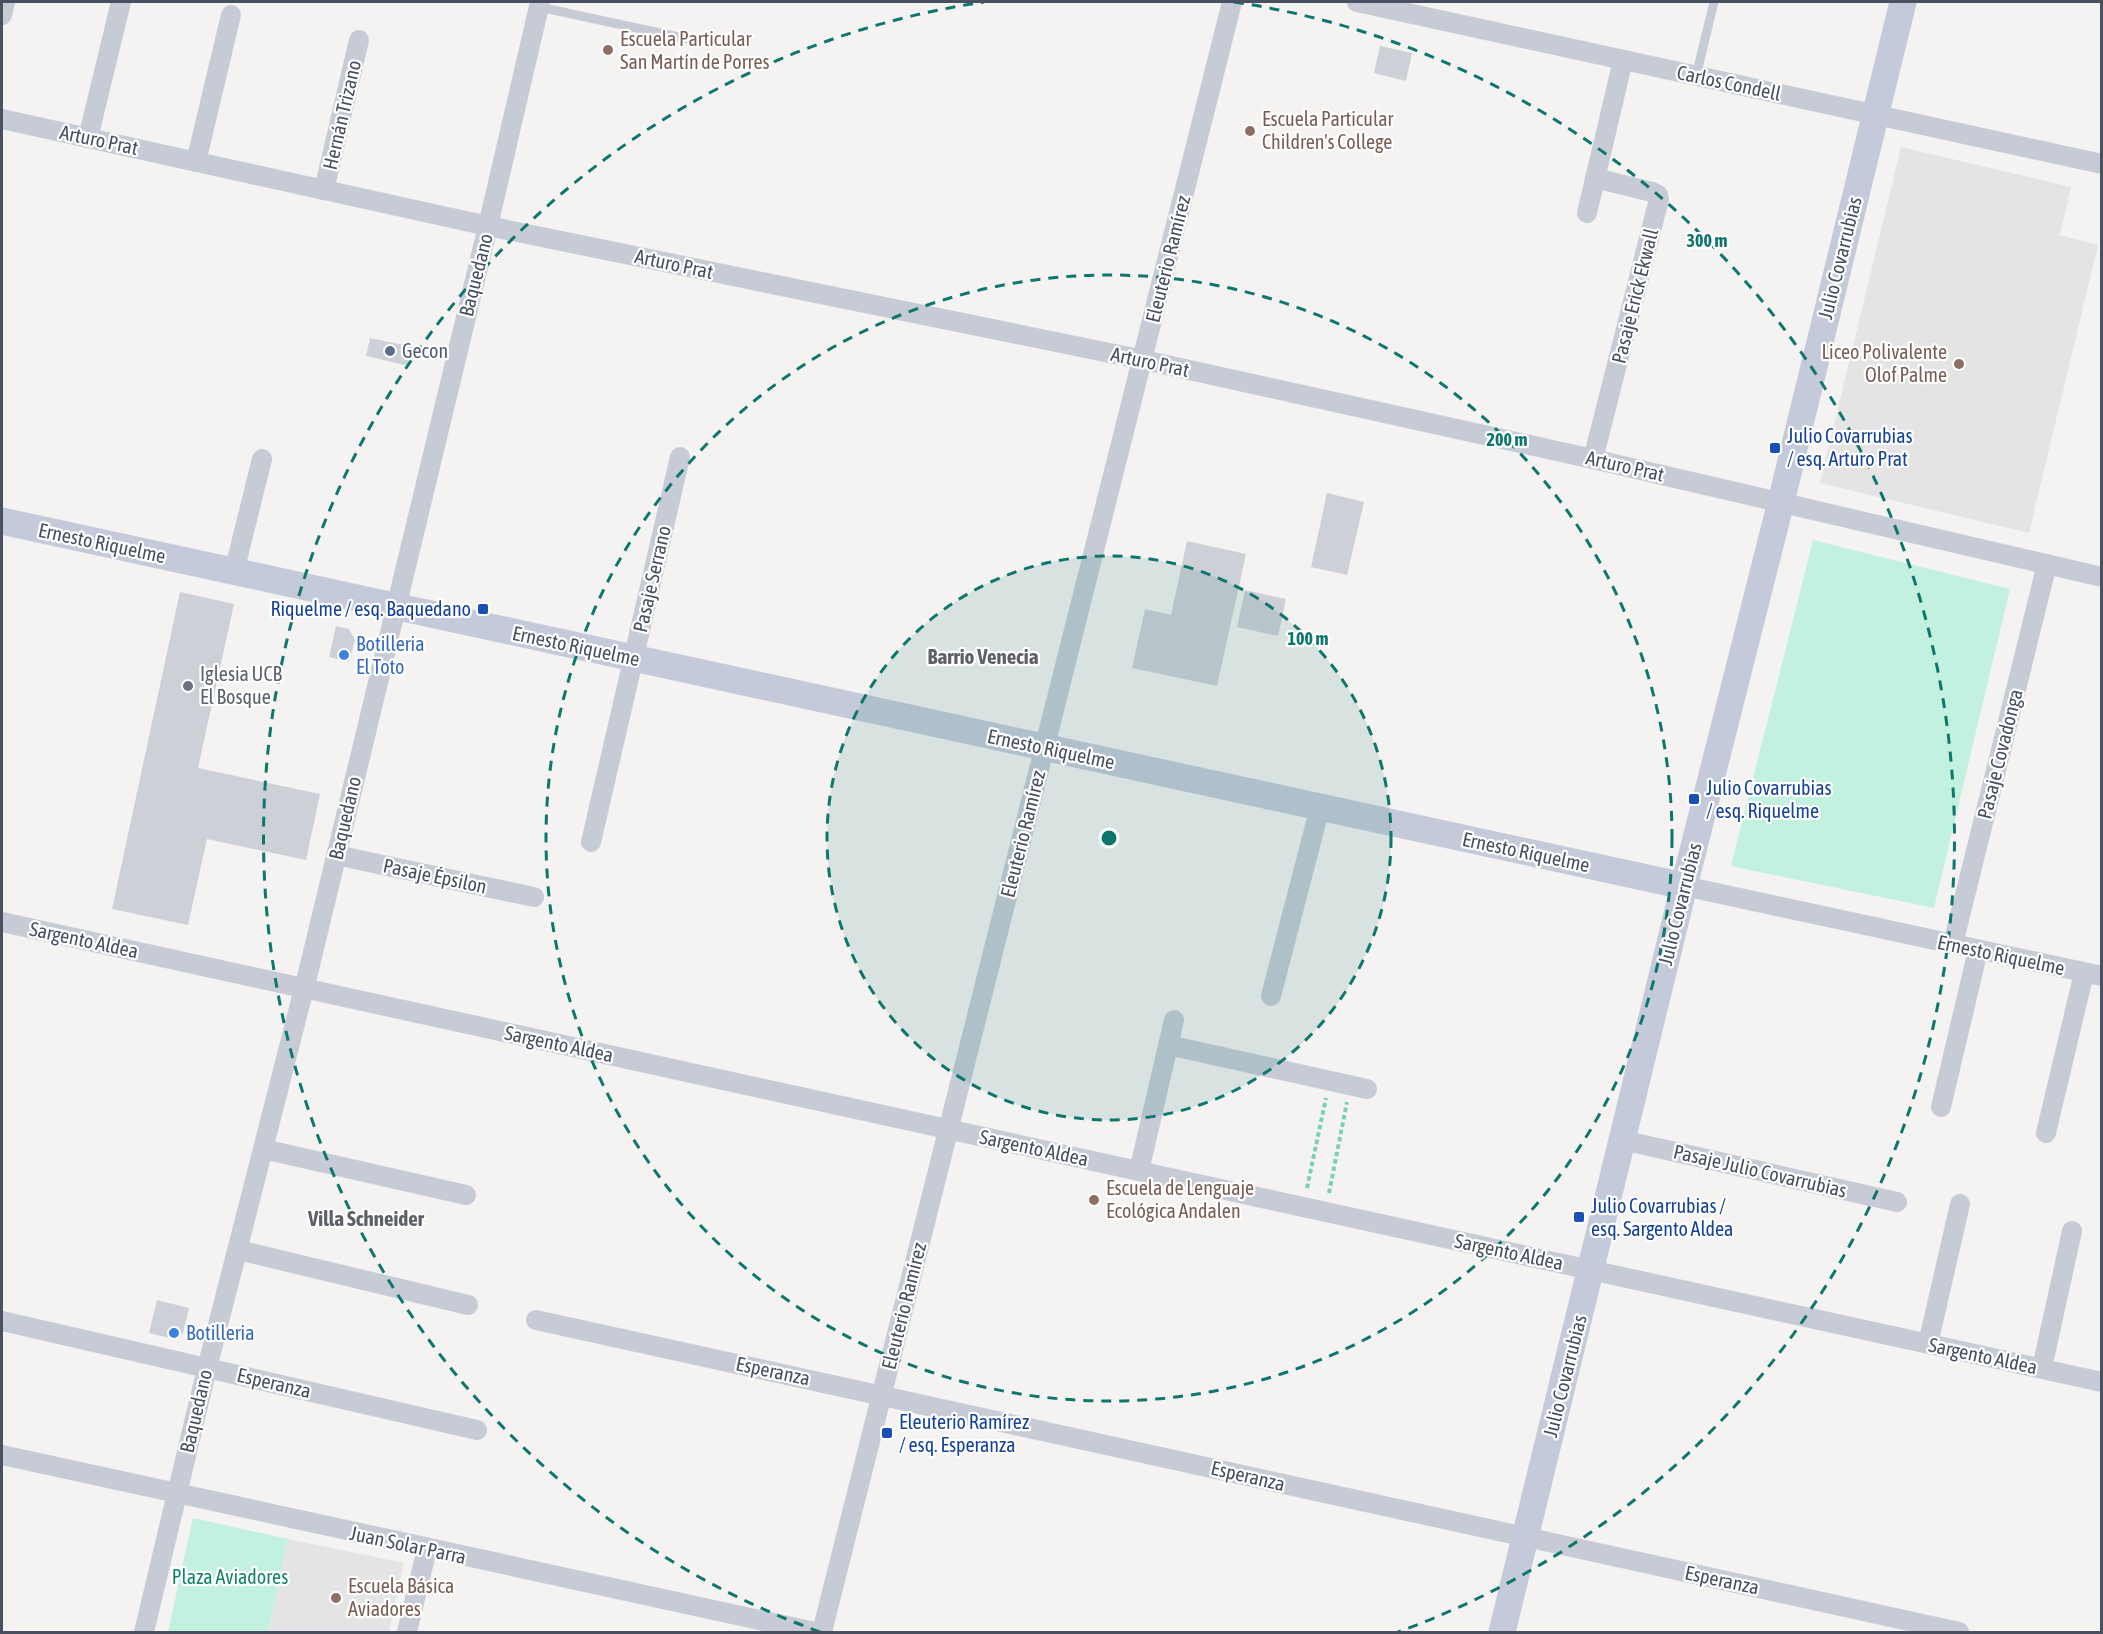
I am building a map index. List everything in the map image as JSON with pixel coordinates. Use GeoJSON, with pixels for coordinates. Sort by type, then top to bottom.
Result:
{"type":"FeatureCollection","features":[{"type":"Feature","properties":{"kind":"street"},"geometry":{"type":"LineString","coordinates":[[2,15],[4,2]]}},
{"type":"Feature","properties":{"kind":"street"},"geometry":{"type":"LineString","coordinates":[[88,138],[121,2]]}},
{"type":"Feature","properties":{"kind":"street","name":"Eleuterio Ramírez"},"geometry":{"type":"LineString","coordinates":[[822,1632],[1144,360],[1232,2]]}},
{"type":"Feature","properties":{"kind":"street","name":"Carlos Condell"},"geometry":{"type":"LineString","coordinates":[[1357,2],[2102,164]]}},
{"type":"Feature","properties":{"kind":"street","name":"Julio Covarrubias"},"geometry":{"type":"LineString","coordinates":[[1502,1632],[1903,2]]}},
{"type":"Feature","properties":{"kind":"street","name":"Baquedano"},"geometry":{"type":"LineString","coordinates":[[144,1632],[207,1368],[304,988],[488,226],[539,4]]}},
{"type":"Feature","properties":{"kind":"street"},"geometry":{"type":"LineString","coordinates":[[196,162],[231,15]]}},
{"type":"Feature","properties":{"kind":"street","name":"Hernán Trizano"},"geometry":{"type":"LineString","coordinates":[[324,190],[359,40]]}},
{"type":"Feature","properties":{"kind":"street"},"geometry":{"type":"LineString","coordinates":[[1587,213],[1623,60]]}},
{"type":"Feature","properties":{"kind":"street","name":"Arturo Prat"},"geometry":{"type":"LineString","coordinates":[[2,119],[488,226],[1144,360],[1593,459],[2102,577]]}},
{"type":"Feature","properties":{"kind":"street","name":"Pasaje Erick Ekwall"},"geometry":{"type":"LineString","coordinates":[[1593,459],[1659,199],[1658,195],[1652,192],[1595,178]]}},
{"type":"Feature","properties":{"kind":"street","name":"Pasaje Serrano"},"geometry":{"type":"LineString","coordinates":[[591,842],[680,457]]}},
{"type":"Feature","properties":{"kind":"street"},"geometry":{"type":"LineString","coordinates":[[234,572],[262,459]]}},
{"type":"Feature","properties":{"kind":"street","name":"Ernesto Riquelme"},"geometry":{"type":"LineString","coordinates":[[2,521],[2093,974]]}},
{"type":"Feature","properties":{"kind":"street","name":"Pasaje Covadonga"},"geometry":{"type":"LineString","coordinates":[[1953,944],[2047,564]]}},
{"type":"Feature","properties":{"kind":"street"},"geometry":{"type":"LineString","coordinates":[[1271,996],[1320,807]]}},
{"type":"Feature","properties":{"kind":"street","name":"Pasaje Épsilon"},"geometry":{"type":"LineString","coordinates":[[336,855],[534,897]]}},
{"type":"Feature","properties":{"kind":"street","name":"Sargento Aldea"},"geometry":{"type":"LineString","coordinates":[[2,922],[2102,1382]]}},
{"type":"Feature","properties":{"kind":"street"},"geometry":{"type":"LineString","coordinates":[[1941,1107],[1978,950]]}},
{"type":"Feature","properties":{"kind":"street"},"geometry":{"type":"LineString","coordinates":[[2046,1133],[2093,974]]}},
{"type":"Feature","properties":{"kind":"street"},"geometry":{"type":"LineString","coordinates":[[1138,1171],[1174,1020]]}},
{"type":"Feature","properties":{"kind":"street"},"geometry":{"type":"LineString","coordinates":[[1168,1045],[1359,1088]]}},
{"type":"Feature","properties":{"kind":"street","name":"Pasaje Julio Covarrubias"},"geometry":{"type":"LineString","coordinates":[[1622,1140],[1897,1202]]}},
{"type":"Feature","properties":{"kind":"street"},"geometry":{"type":"LineString","coordinates":[[263,1149],[466,1195]]}},
{"type":"Feature","properties":{"kind":"street"},"geometry":{"type":"LineString","coordinates":[[1928,1344],[1960,1204]]}},
{"type":"Feature","properties":{"kind":"street"},"geometry":{"type":"LineString","coordinates":[[2042,1368],[2072,1232]]}},
{"type":"Feature","properties":{"kind":"street"},"geometry":{"type":"LineString","coordinates":[[238,1250],[468,1305]]}},
{"type":"Feature","properties":{"kind":"street","name":"Esperanza"},"geometry":{"type":"LineString","coordinates":[[536,1320],[882,1394],[1959,1632]]}},
{"type":"Feature","properties":{"kind":"street","name":"Esperanza"},"geometry":{"type":"LineString","coordinates":[[2,1321],[477,1430]]}},
{"type":"Feature","properties":{"kind":"street","name":"Juan Solar Parra"},"geometry":{"type":"LineString","coordinates":[[2,1455],[814,1632]]}},
{"type":"Feature","properties":{"kind":"street"},"geometry":{"type":"LineString","coordinates":[[407,1632],[427,1549]]}},
{"type":"Feature","properties":{"kind":"lane"},"geometry":{"type":"LineString","coordinates":[[1696,76],[1714,2]]}},
{"type":"Feature","properties":{"kind":"lane"},"geometry":{"type":"LineString","coordinates":[[539,4],[688,39]]}},
{"type":"Feature","properties":{"kind":"path"},"geometry":{"type":"LineString","coordinates":[[1306,1188],[1330,1081]]}},
{"type":"Feature","properties":{"kind":"path"},"geometry":{"type":"LineString","coordinates":[[1329,1192],[1359,1088]]}},
{"type":"Feature","properties":{"kind":"shaded area","name":"Liceo Polivalente Olof Palme"},"geometry":{"type":"Polygon","coordinates":[[[1901,147],[2071,187],[2060,235],[2098,245],[2029,533],[1820,483],[1901,147]]]}},
{"type":"Feature","properties":{"kind":"shaded area","name":"Escuela Básica Aviadores"},"geometry":{"type":"Polygon","coordinates":[[[288,1539],[404,1563],[389,1632],[268,1632],[288,1539]]]}},
{"type":"Feature","properties":{"kind":"green space"},"geometry":{"type":"Polygon","coordinates":[[[1813,540],[2010,589],[1934,908],[1731,866],[1813,540]]]}},
{"type":"Feature","properties":{"kind":"green space","name":"Plaza Aviadores"},"geometry":{"type":"Polygon","coordinates":[[[193,1518],[288,1539],[268,1632],[168,1632],[193,1518]]]}},
{"type":"Feature","properties":{"kind":"building"},"geometry":{"type":"Polygon","coordinates":[[[1380,46],[1412,53],[1406,81],[1374,73],[1380,46]]]}},
{"type":"Feature","properties":{"kind":"building","name":"Gecon"},"geometry":{"type":"Polygon","coordinates":[[[370,338],[413,347],[409,366],[366,356],[370,338]]]}},
{"type":"Feature","properties":{"kind":"building"},"geometry":{"type":"Polygon","coordinates":[[[1327,493],[1364,502],[1347,575],[1311,567],[1327,493]]]}},
{"type":"Feature","properties":{"kind":"building"},"geometry":{"type":"Polygon","coordinates":[[[1187,541],[1246,554],[1217,686],[1132,668],[1145,609],[1171,615],[1187,541]]]}},
{"type":"Feature","properties":{"kind":"building"},"geometry":{"type":"Polygon","coordinates":[[[1245,590],[1286,599],[1278,636],[1237,627],[1245,590]]]}},
{"type":"Feature","properties":{"kind":"building","name":"Iglesia UCB El Bosque"},"geometry":{"type":"Polygon","coordinates":[[[180,592],[234,604],[198,768],[320,794],[306,860],[207,839],[188,925],[112,909],[180,592]]]}},
{"type":"Feature","properties":{"kind":"building"},"geometry":{"type":"Polygon","coordinates":[[[336,626],[349,629],[355,640],[349,662],[329,657],[336,626]]]}},
{"type":"Feature","properties":{"kind":"building"},"geometry":{"type":"Polygon","coordinates":[[[157,1300],[189,1308],[183,1333],[174,1339],[149,1333],[157,1300]]]}},
{"type":"Feature","properties":{"kind":"place","name":"Escuela Particular San Martín de Porres"},"geometry":{"type":"Point","coordinates":[608,50]}},
{"type":"Feature","properties":{"kind":"place","name":"Escuela Particular Children's College"},"geometry":{"type":"Point","coordinates":[1250,131]}},
{"type":"Feature","properties":{"kind":"place","name":"Gecon"},"geometry":{"type":"Point","coordinates":[390,351]}},
{"type":"Feature","properties":{"kind":"place","name":"Liceo Polivalente Olof Palme"},"geometry":{"type":"Point","coordinates":[1959,364]}},
{"type":"Feature","properties":{"kind":"place","name":"Julio Covarrubias / esq. Arturo Prat"},"geometry":{"type":"Point","coordinates":[1775,448]}},
{"type":"Feature","properties":{"kind":"place","name":"Riquelme / esq. Baquedano"},"geometry":{"type":"Point","coordinates":[483,609]}},
{"type":"Feature","properties":{"kind":"place","name":"Botilleria El Toto"},"geometry":{"type":"Point","coordinates":[344,655]}},
{"type":"Feature","properties":{"kind":"place","name":"Iglesia UCB El Bosque"},"geometry":{"type":"Point","coordinates":[188,686]}},
{"type":"Feature","properties":{"kind":"place","name":"Julio Covarrubias / esq. Riquelme"},"geometry":{"type":"Point","coordinates":[1694,799]}},
{"type":"Feature","properties":{"kind":"place","name":"Escuela de Lenguaje Ecológica Andalen"},"geometry":{"type":"Point","coordinates":[1094,1200]}},
{"type":"Feature","properties":{"kind":"place","name":"Julio Covarrubias / esq. Sargento Aldea"},"geometry":{"type":"Point","coordinates":[1579,1217]}},
{"type":"Feature","properties":{"kind":"place","name":"Botilleria"},"geometry":{"type":"Point","coordinates":[174,1333]}},
{"type":"Feature","properties":{"kind":"place","name":"Eleuterio Ramírez / esq. Esperanza"},"geometry":{"type":"Point","coordinates":[887,1433]}},
{"type":"Feature","properties":{"kind":"place","name":"Escuela Básica Aviadores"},"geometry":{"type":"Point","coordinates":[336,1598]}},
{"type":"Feature","properties":{"kind":"district","name":"Barrio Venecia"},"geometry":{"type":"Point","coordinates":[983,657]}},
{"type":"Feature","properties":{"kind":"district","name":"Villa Schneider"},"geometry":{"type":"Point","coordinates":[366,1219]}}]}
